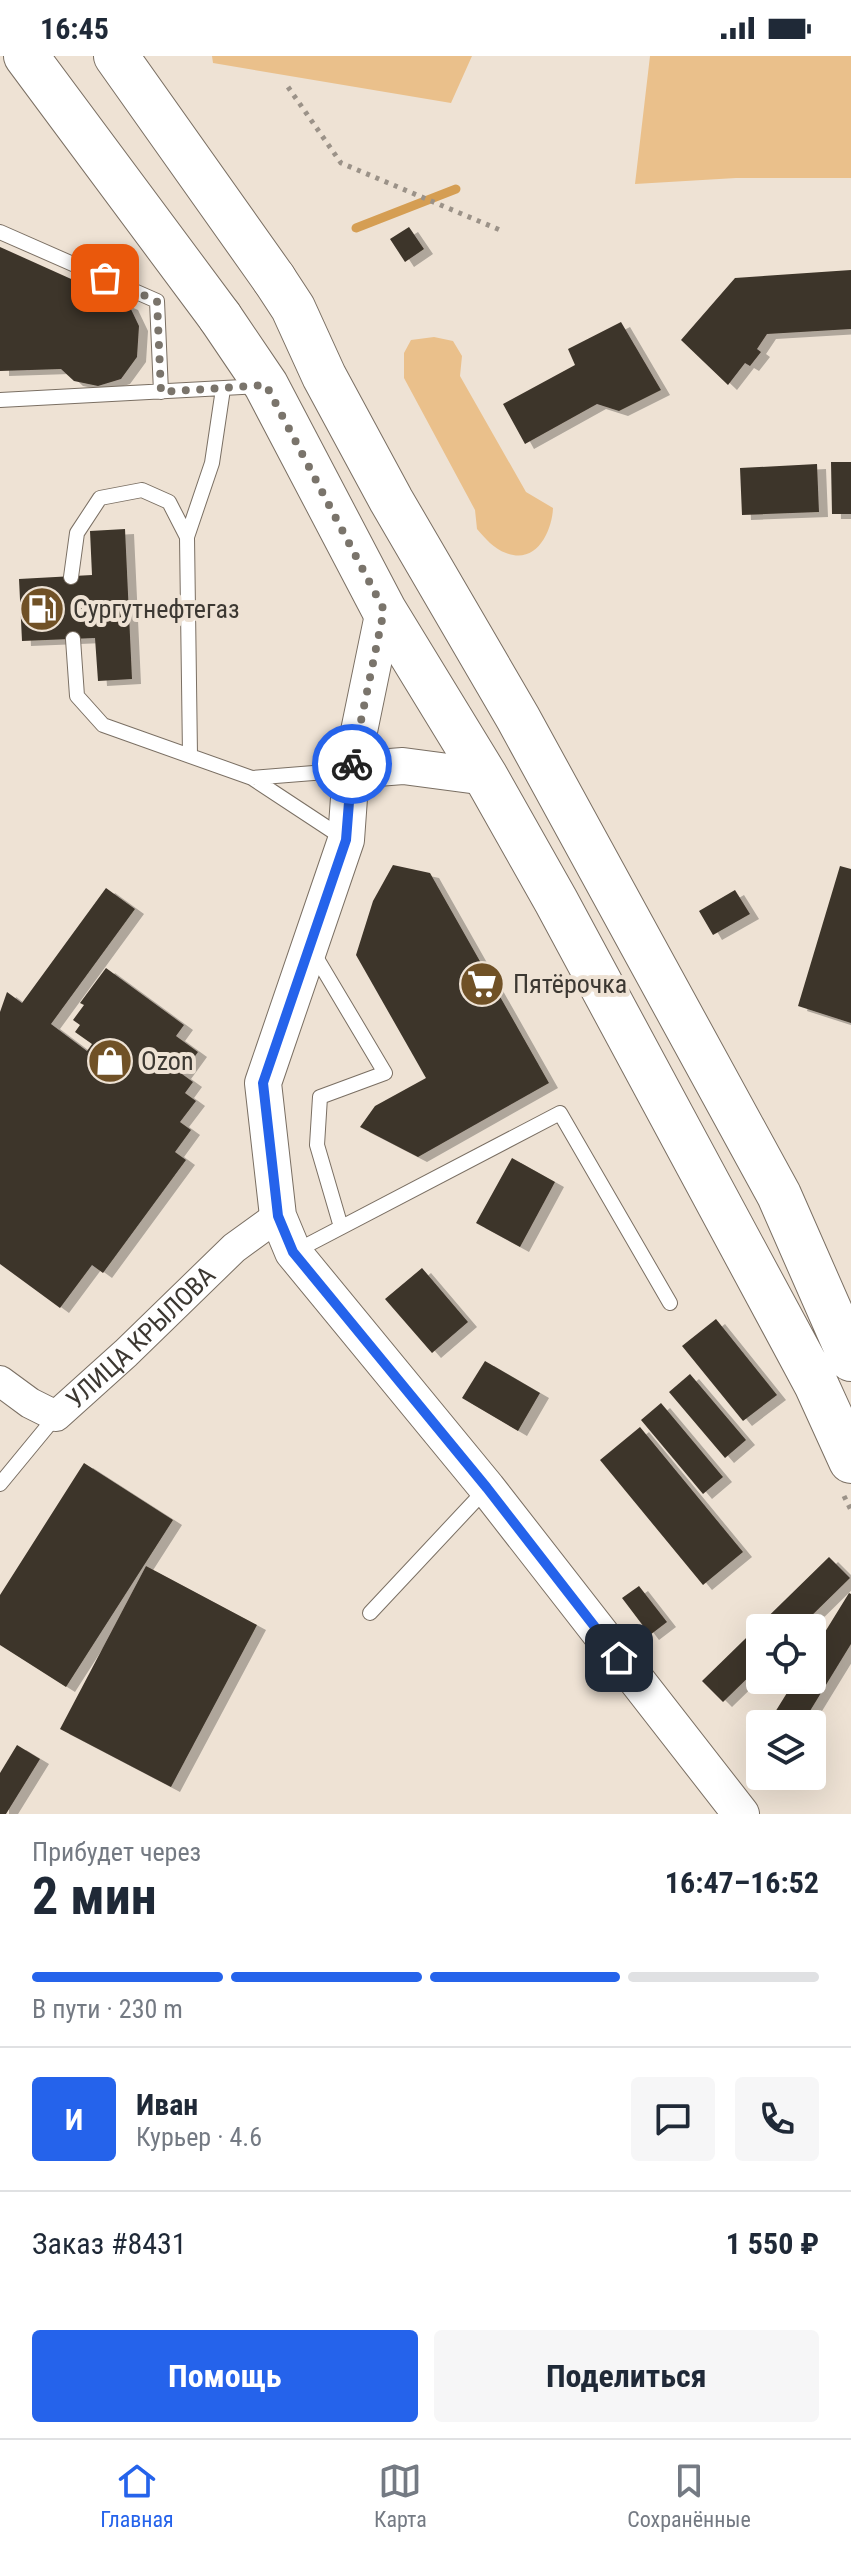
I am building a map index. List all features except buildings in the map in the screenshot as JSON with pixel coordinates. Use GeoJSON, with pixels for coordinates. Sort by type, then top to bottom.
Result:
{"type":"FeatureCollection","features":[{"type":"Feature","properties":{"kind":"main road"},"geometry":{"type":"LineString","coordinates":[[26,56],[220,317],[266,385],[384,610],[486,777],[695,1156],[816,1384],[851,1461]]}},
{"type":"Feature","properties":{"kind":"main road"},"geometry":{"type":"LineString","coordinates":[[116,56],[293,308],[324,376],[391,500],[518,718],[779,1195],[851,1359]]}},
{"type":"Feature","properties":{"kind":"street"},"geometry":{"type":"LineString","coordinates":[[384,610],[351,770],[346,840],[263,1083],[278,1216],[293,1252],[487,1488],[741,1814]]}},
{"type":"Feature","properties":{"kind":"street"},"geometry":{"type":"LineString","coordinates":[[351,770],[403,766],[486,777]]}},
{"type":"Feature","properties":{"kind":"street","name":"УЛИЦА КРЫЛОВА"},"geometry":{"type":"LineString","coordinates":[[0,1381],[29,1407],[107,1377],[234,1248],[278,1216]]}},
{"type":"Feature","properties":{"kind":"lane"},"geometry":{"type":"LineString","coordinates":[[0,232],[157,301],[161,392]]}},
{"type":"Feature","properties":{"kind":"lane"},"geometry":{"type":"LineString","coordinates":[[0,400],[266,385]]}},
{"type":"Feature","properties":{"kind":"lane"},"geometry":{"type":"LineString","coordinates":[[190,755],[187,537],[212,463],[223,389]]}},
{"type":"Feature","properties":{"kind":"lane"},"geometry":{"type":"LineString","coordinates":[[71,577],[77,533],[100,498],[142,490],[169,502],[187,537]]}},
{"type":"Feature","properties":{"kind":"lane"},"geometry":{"type":"LineString","coordinates":[[73,639],[77,696],[103,725],[252,778],[346,840]]}},
{"type":"Feature","properties":{"kind":"lane"},"geometry":{"type":"LineString","coordinates":[[252,778],[351,770]]}},
{"type":"Feature","properties":{"kind":"lane"},"geometry":{"type":"LineString","coordinates":[[310,947],[385,1073],[320,1097],[317,1145],[341,1227]]}},
{"type":"Feature","properties":{"kind":"lane"},"geometry":{"type":"LineString","coordinates":[[293,1252],[560,1113],[670,1303]]}},
{"type":"Feature","properties":{"kind":"lane"},"geometry":{"type":"LineString","coordinates":[[0,1484],[29,1407]]}},
{"type":"Feature","properties":{"kind":"lane"},"geometry":{"type":"LineString","coordinates":[[370,1613],[487,1488]]}},
{"type":"Feature","properties":{"kind":"path"},"geometry":{"type":"LineString","coordinates":[[288,87],[341,163],[500,230]]}},
{"type":"Feature","properties":{"kind":"shaded area"},"geometry":{"type":"Polygon","coordinates":[[[212,56],[472,56],[451,103],[213,63],[212,56]]]}},
{"type":"Feature","properties":{"kind":"shaded area"},"geometry":{"type":"Polygon","coordinates":[[[650,56],[851,56],[851,178],[736,178],[635,184],[650,56]]]}},
{"type":"Feature","properties":{"kind":"shaded area"},"geometry":{"type":"Polygon","coordinates":[[[434,337],[453,341],[462,356],[460,376],[526,492],[553,508],[546,536],[526,554],[502,551],[477,529],[475,510],[404,378],[404,353],[411,340],[434,337]]]}},
{"type":"Feature","properties":{"kind":"waterway"},"geometry":{"type":"LineString","coordinates":[[356,228],[456,189]]}},
{"type":"Feature","properties":{"kind":"way so far"},"geometry":{"type":"LineString","coordinates":[[105,278],[157,301],[161,392],[266,385],[384,610],[352,764]]}},
{"type":"Feature","properties":{"kind":"place","name":"Сургутнефтегаз"},"geometry":{"type":"Point","coordinates":[42,609]}},
{"type":"Feature","properties":{"kind":"place","name":"Пятёрочка"},"geometry":{"type":"Point","coordinates":[482,984]}},
{"type":"Feature","properties":{"kind":"place","name":"Ozon"},"geometry":{"type":"Point","coordinates":[110,1061]}},
{"type":"Feature","properties":{"kind":"route"},"geometry":{"type":"LineString","coordinates":[[352,764],[346,840],[263,1083],[278,1216],[293,1252],[487,1488],[619,1658]]}}]}
